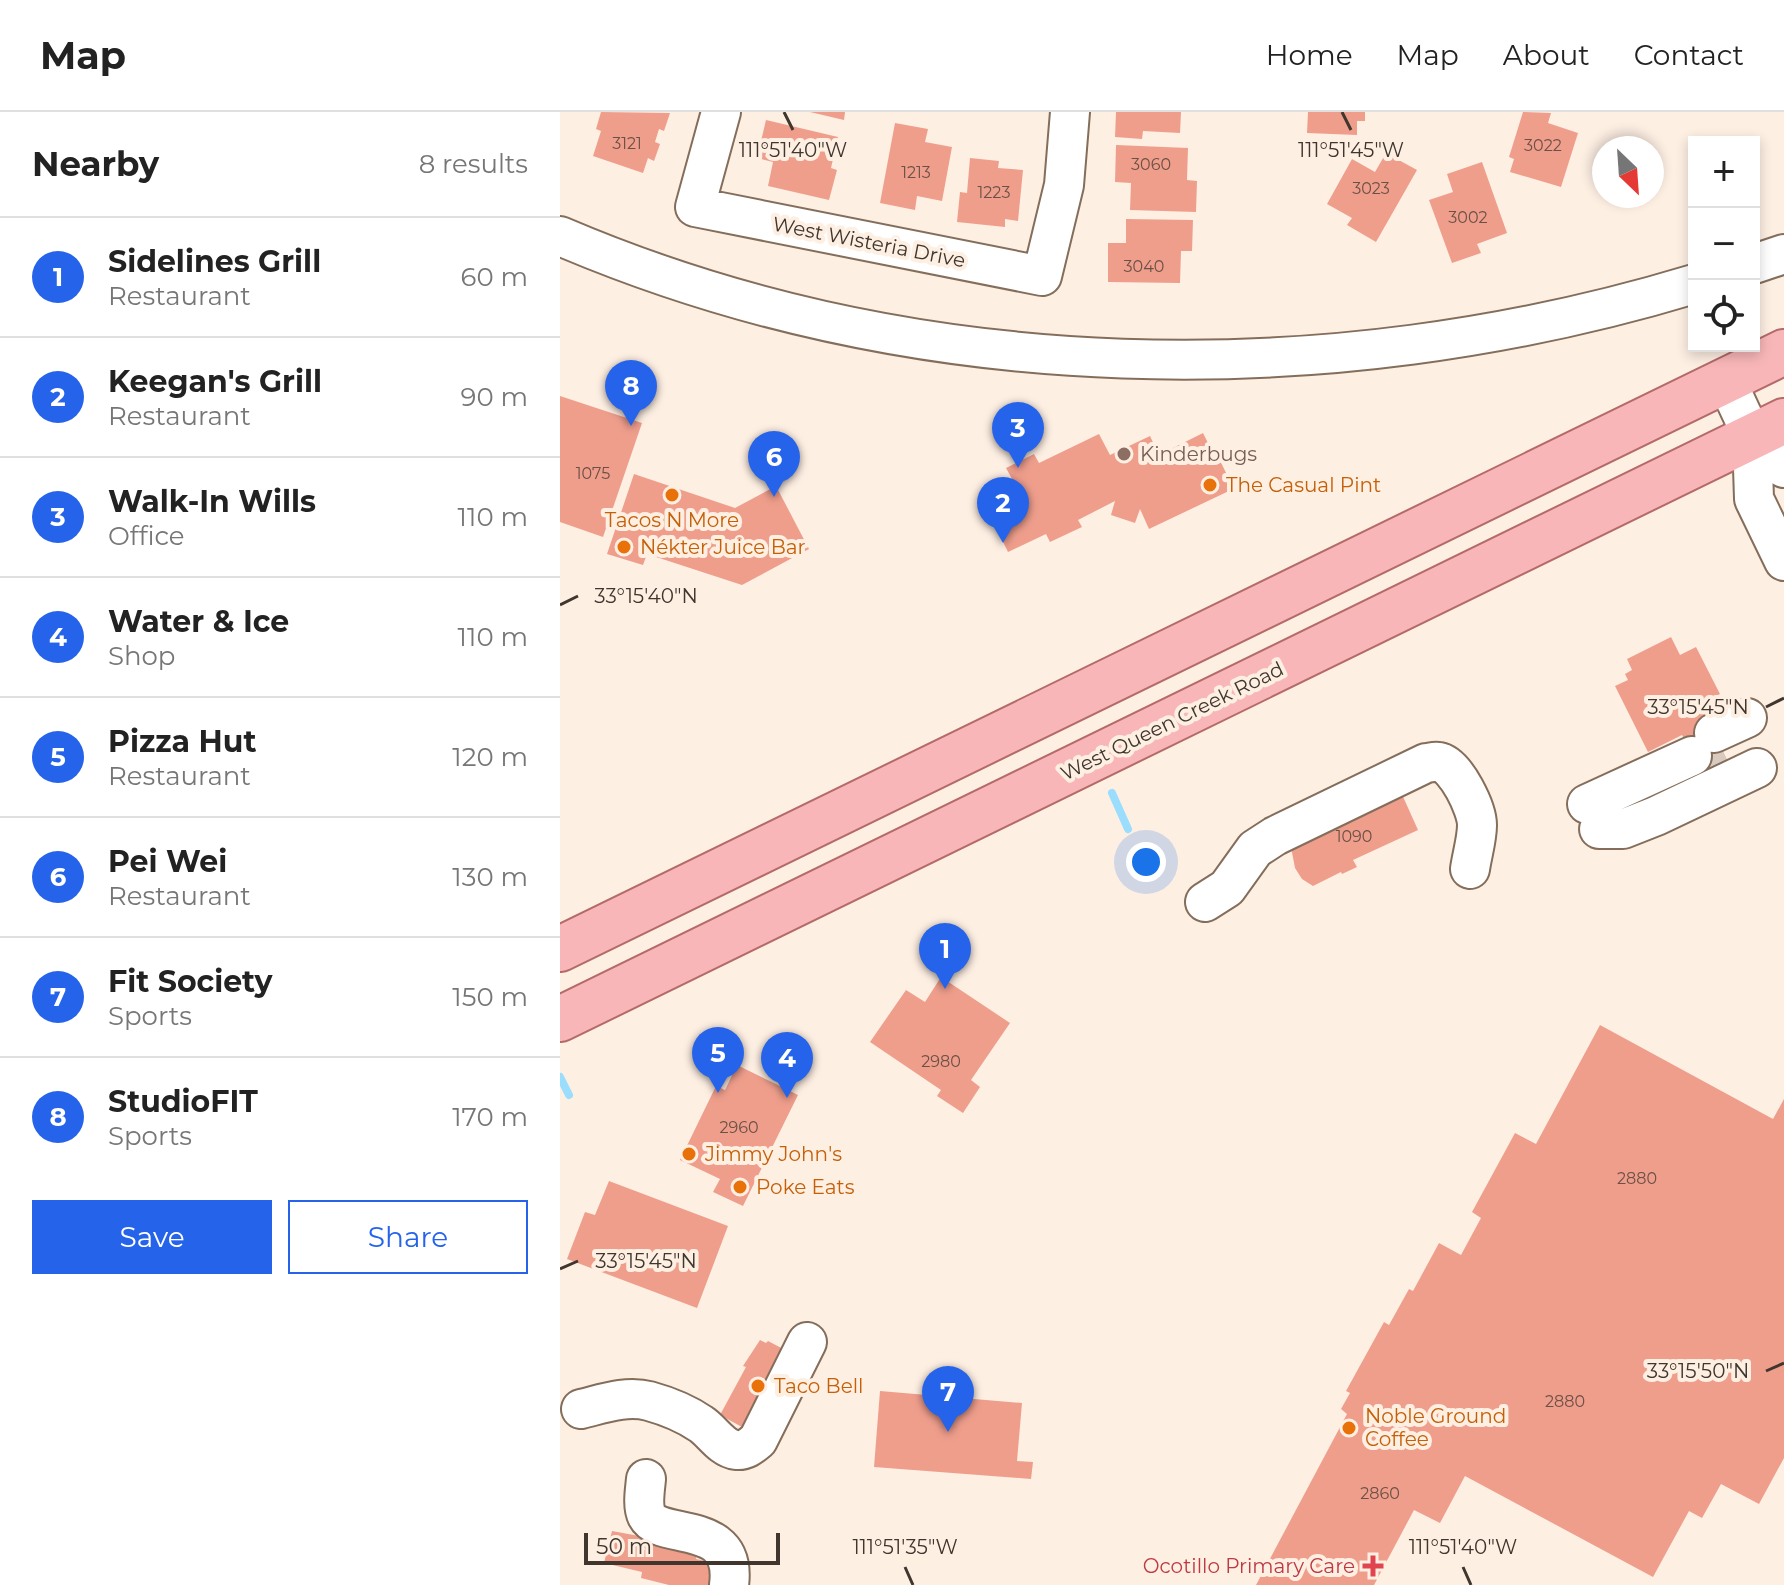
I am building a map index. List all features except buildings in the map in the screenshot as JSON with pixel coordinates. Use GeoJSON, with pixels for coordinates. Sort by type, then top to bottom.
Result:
{"type":"FeatureCollection","features":[{"type":"Feature","properties":{"kind":"main road"},"geometry":{"type":"LineString","coordinates":[[560,949],[1784,352]]}},
{"type":"Feature","properties":{"kind":"main road","name":"West Queen Creek Road"},"geometry":{"type":"LineString","coordinates":[[560,1019],[1768,428]]}},
{"type":"Feature","properties":{"kind":"street","name":"West Wisteria Drive"},"geometry":{"type":"LineString","coordinates":[[721,112],[695,207],[1042,276],[1064,185],[1070,112]]}},
{"type":"Feature","properties":{"kind":"street"},"geometry":{"type":"LineString","coordinates":[[560,236],[701,288],[826,320],[962,345],[1154,359],[1262,359],[1452,340],[1555,320],[1688,286]]}},
{"type":"Feature","properties":{"kind":"street"},"geometry":{"type":"LineString","coordinates":[[1760,262],[1784,254]]}},
{"type":"Feature","properties":{"kind":"street"},"geometry":{"type":"LineString","coordinates":[[1726,380],[1768,428],[1784,468]]}},
{"type":"Feature","properties":{"kind":"street"},"geometry":{"type":"LineString","coordinates":[[1768,428],[1754,499],[1784,561]]}},
{"type":"Feature","properties":{"kind":"street"},"geometry":{"type":"LineString","coordinates":[[1723,747],[1656,816],[1623,829],[1591,812],[1723,747]]}},
{"type":"Feature","properties":{"kind":"street"},"geometry":{"type":"LineString","coordinates":[[1205,902],[1227,888],[1255,849],[1275,836],[1426,763],[1439,762],[1448,767],[1458,778],[1472,806],[1477,823],[1470,869]]}},
{"type":"Feature","properties":{"kind":"street"},"geometry":{"type":"LineString","coordinates":[[581,1409],[619,1399],[646,1400],[682,1413],[705,1426],[722,1444],[734,1450],[747,1449],[758,1440],[807,1342]]}},
{"type":"Feature","properties":{"kind":"street"},"geometry":{"type":"LineString","coordinates":[[646,1479],[647,1517],[655,1525],[705,1537],[718,1547],[731,1572],[729,1585]]}},
{"type":"Feature","properties":{"kind":"waterway"},"geometry":{"type":"LineString","coordinates":[[1112,793],[1128,829]]}},
{"type":"Feature","properties":{"kind":"waterway"},"geometry":{"type":"LineString","coordinates":[[560,1077],[569,1095]]}},
{"type":"Feature","properties":{"kind":"tunnel"},"geometry":{"type":"LineString","coordinates":[[1699,769],[1725,756]]}},
{"type":"Feature","properties":{"kind":"place","name":"StudioFIT"},"geometry":{"type":"Point","coordinates":[631,426]}},
{"type":"Feature","properties":{"kind":"place","name":"Kinderbugs"},"geometry":{"type":"Point","coordinates":[1124,454]}},
{"type":"Feature","properties":{"kind":"place","name":"Walk-In Wills"},"geometry":{"type":"Point","coordinates":[1018,468]}},
{"type":"Feature","properties":{"kind":"place","name":"The Casual Pint"},"geometry":{"type":"Point","coordinates":[1210,485]}},
{"type":"Feature","properties":{"kind":"place","name":"Tacos N More"},"geometry":{"type":"Point","coordinates":[672,495]}},
{"type":"Feature","properties":{"kind":"place","name":"Pei Wei"},"geometry":{"type":"Point","coordinates":[774,497]}},
{"type":"Feature","properties":{"kind":"place","name":"Keegan's Grill"},"geometry":{"type":"Point","coordinates":[1003,543]}},
{"type":"Feature","properties":{"kind":"place","name":"Nékter Juice Bar"},"geometry":{"type":"Point","coordinates":[624,547]}},
{"type":"Feature","properties":{"kind":"place","name":"Sidelines Grill"},"geometry":{"type":"Point","coordinates":[945,989]}},
{"type":"Feature","properties":{"kind":"place","name":"Pizza Hut"},"geometry":{"type":"Point","coordinates":[718,1093]}},
{"type":"Feature","properties":{"kind":"place","name":"Water & Ice"},"geometry":{"type":"Point","coordinates":[787,1098]}},
{"type":"Feature","properties":{"kind":"place","name":"Jimmy John's"},"geometry":{"type":"Point","coordinates":[689,1154]}},
{"type":"Feature","properties":{"kind":"place","name":"Poke Eats"},"geometry":{"type":"Point","coordinates":[740,1187]}},
{"type":"Feature","properties":{"kind":"place","name":"Taco Bell"},"geometry":{"type":"Point","coordinates":[758,1386]}},
{"type":"Feature","properties":{"kind":"place","name":"Noble Ground Coffee"},"geometry":{"type":"Point","coordinates":[1349,1428]}},
{"type":"Feature","properties":{"kind":"place","name":"Fit Society"},"geometry":{"type":"Point","coordinates":[948,1432]}},
{"type":"Feature","properties":{"kind":"place","name":"Ocotillo Primary Care"},"geometry":{"type":"Point","coordinates":[1373,1566]}}]}
